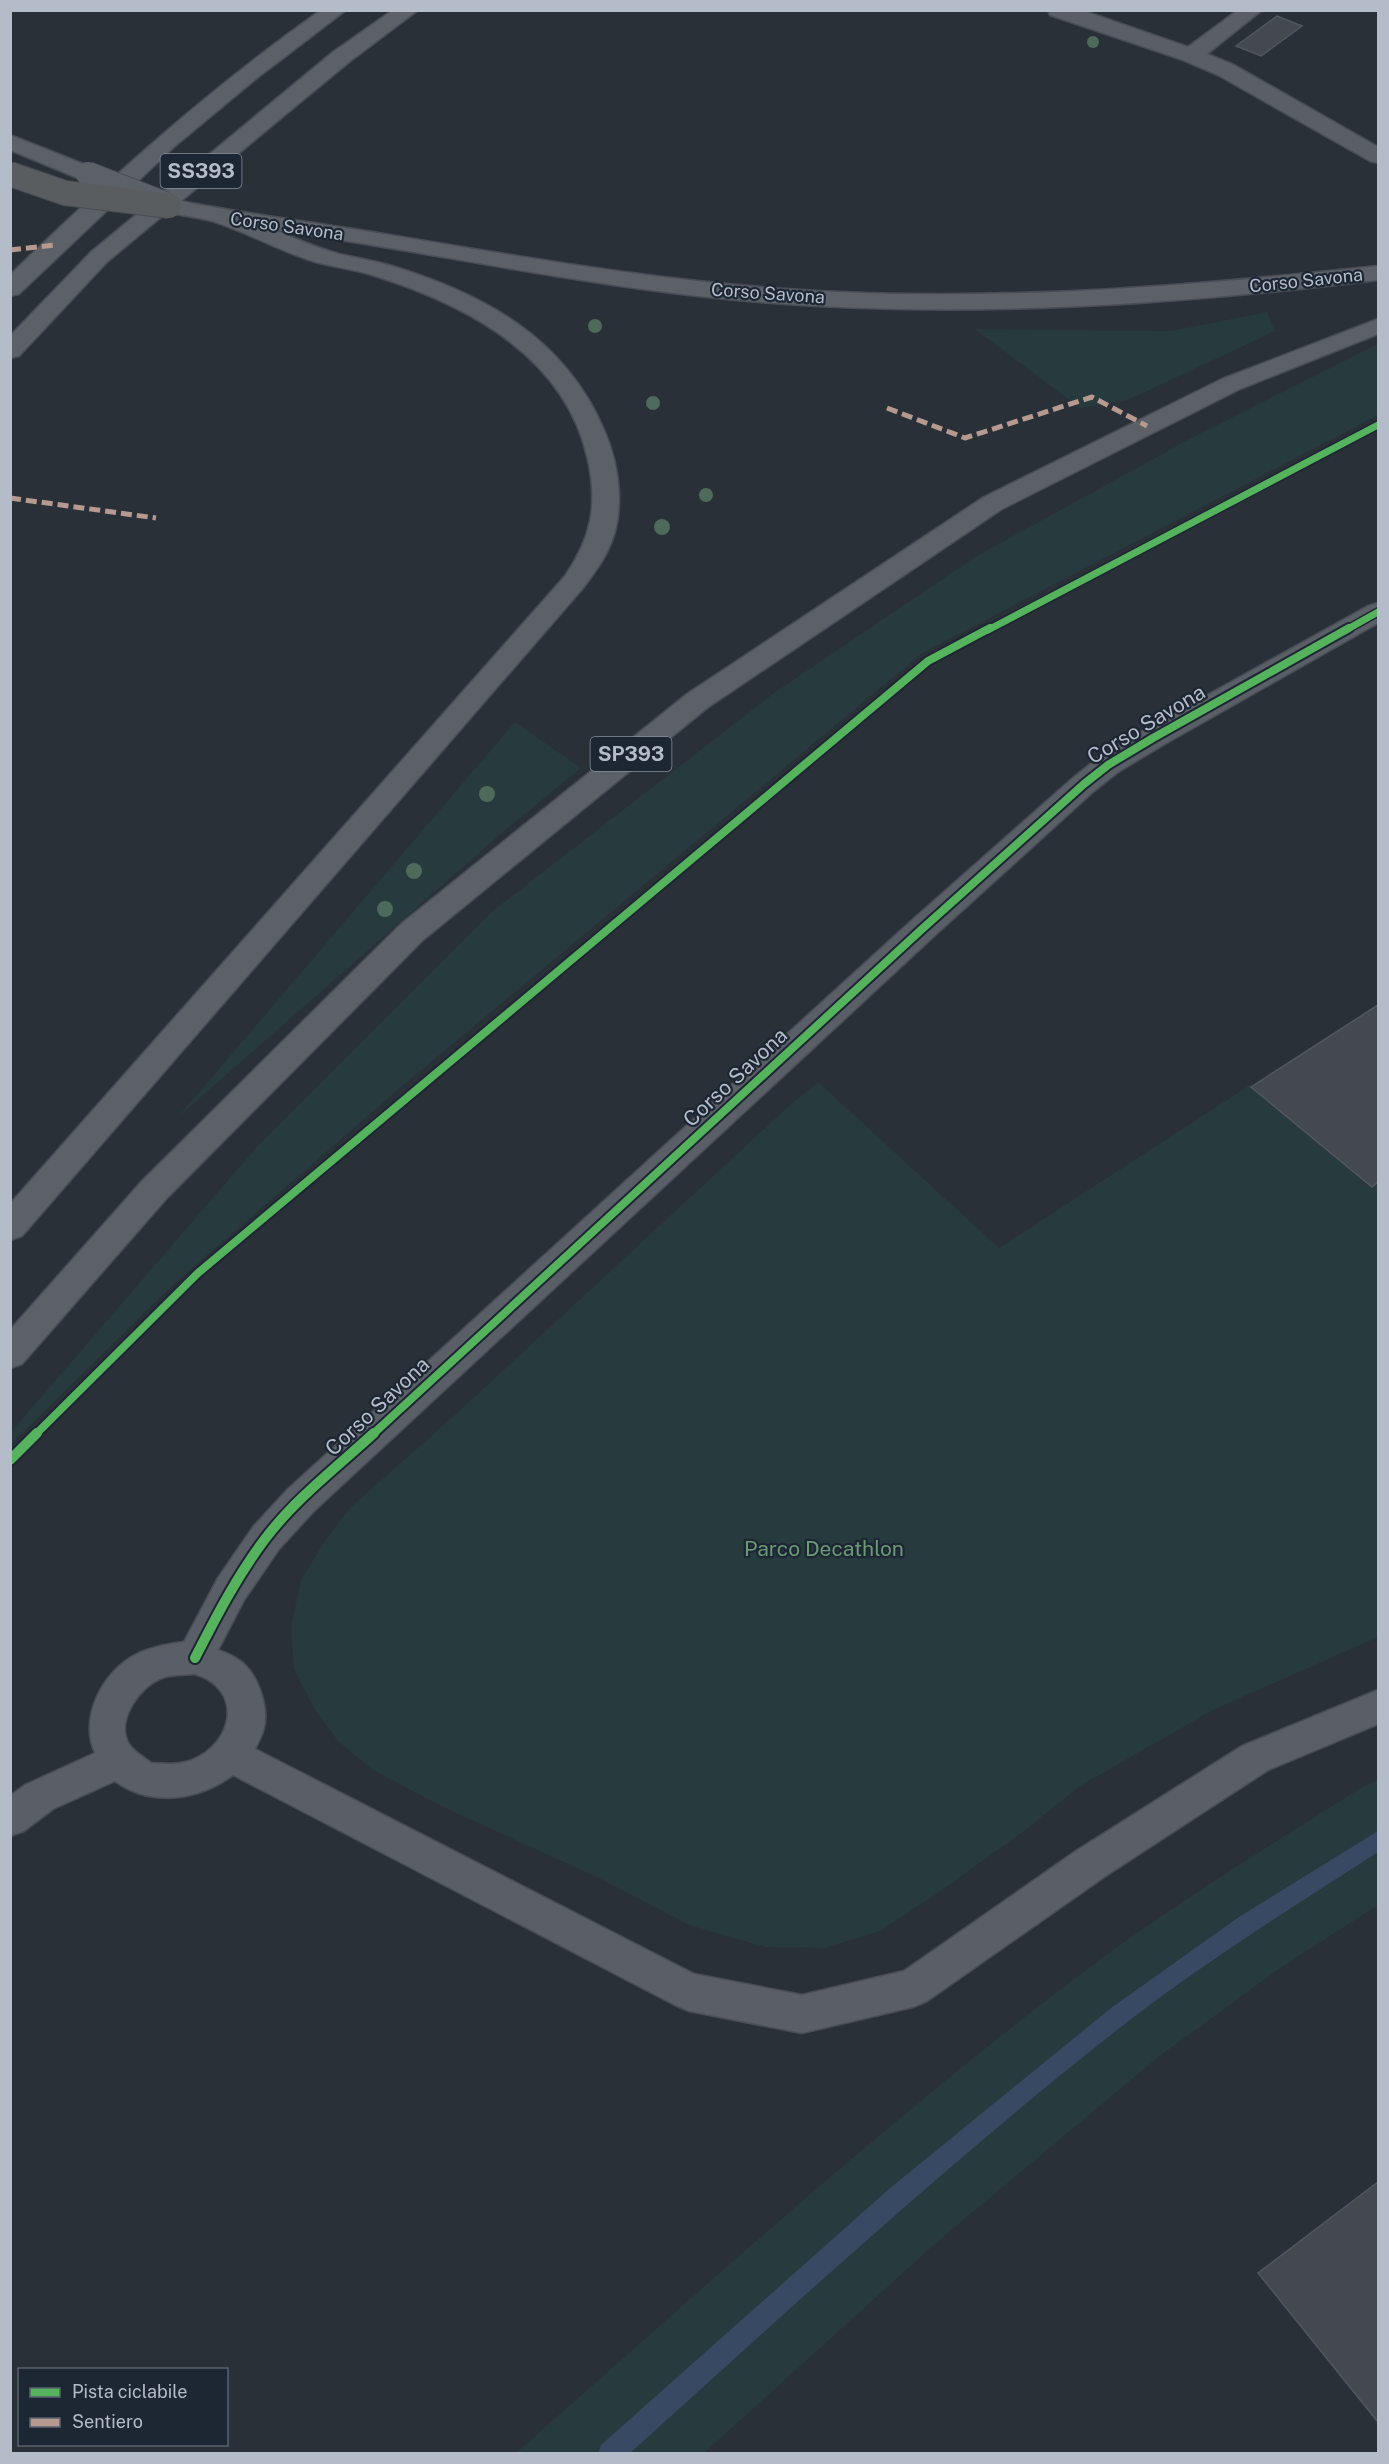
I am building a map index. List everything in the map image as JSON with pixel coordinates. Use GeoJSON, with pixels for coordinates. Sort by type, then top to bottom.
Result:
{"type":"FeatureCollection","features":[{"type":"Feature","properties":{"kind":"highway"},"geometry":{"type":"LineString","coordinates":[[10,174],[65,193],[169,206]]}},
{"type":"Feature","properties":{"kind":"main road","name":"SS393"},"geometry":{"type":"LineString","coordinates":[[10,289],[213,101],[336,10]]}},
{"type":"Feature","properties":{"kind":"main road","name":"SS393"},"geometry":{"type":"LineString","coordinates":[[10,351],[99,256],[341,57],[408,10]]}},
{"type":"Feature","properties":{"kind":"main road","name":"Corso Savona"},"geometry":{"type":"LineString","coordinates":[[10,142],[169,206],[224,218],[347,234],[512,264],[654,284],[763,295],[904,301],[1016,302],[1196,291],[1378,273]]}},
{"type":"Feature","properties":{"kind":"main road"},"geometry":{"type":"LineString","coordinates":[[10,1227],[574,582],[598,544],[605,513],[600,451],[589,417],[570,384],[551,362],[512,329],[477,308],[433,288],[384,271],[333,259],[224,218]]}},
{"type":"Feature","properties":{"kind":"main road","name":"SP393"},"geometry":{"type":"LineString","coordinates":[[10,1354],[154,1190],[412,932],[697,701],[993,502],[1230,384],[1378,326]]}},
{"type":"Feature","properties":{"kind":"street"},"geometry":{"type":"LineString","coordinates":[[1058,10],[1226,70],[1378,156]]}},
{"type":"Feature","properties":{"kind":"street"},"geometry":{"type":"LineString","coordinates":[[1191,56],[1252,10]]}},
{"type":"Feature","properties":{"kind":"street","name":"Corso Savona"},"geometry":{"type":"LineString","coordinates":[[195,1658],[231,1589],[266,1539],[301,1500],[1074,792],[1108,765],[1153,738],[1378,612]]}},
{"type":"Feature","properties":{"kind":"street"},"geometry":{"type":"LineString","coordinates":[[195,1658],[217,1665],[235,1679],[247,1707],[244,1734],[231,1755],[204,1775],[177,1782],[144,1779],[118,1761],[108,1741],[109,1710],[120,1689],[143,1669],[167,1660],[195,1658]]}},
{"type":"Feature","properties":{"kind":"street"},"geometry":{"type":"LineString","coordinates":[[231,1755],[689,1992],[802,2014],[913,1988],[1090,1864],[1255,1758],[1378,1707]]}},
{"type":"Feature","properties":{"kind":"street"},"geometry":{"type":"LineString","coordinates":[[10,1819],[39,1797],[118,1761]]}},
{"type":"Feature","properties":{"kind":"green space"},"geometry":{"type":"Polygon","coordinates":[[[1267,312],[1275,331],[1128,400],[1080,408],[975,329],[1171,331],[1267,312]]]}},
{"type":"Feature","properties":{"kind":"green space"},"geometry":{"type":"Polygon","coordinates":[[[1378,344],[1378,415],[921,654],[407,1082],[176,1282],[11,1444],[11,1432],[255,1149],[494,910],[774,693],[975,557],[1195,436],[1378,344]]]}},
{"type":"Feature","properties":{"kind":"green space"},"geometry":{"type":"Polygon","coordinates":[[[515,722],[581,768],[504,831],[177,1118],[515,722]]]}},
{"type":"Feature","properties":{"kind":"green space","name":"Parco Decathlon"},"geometry":{"type":"Polygon","coordinates":[[[818,1082],[999,1248],[1250,1085],[1372,1187],[1378,1182],[1378,1637],[1215,1709],[1080,1786],[1024,1831],[938,1893],[880,1931],[825,1948],[765,1947],[689,1925],[599,1878],[439,1805],[373,1770],[338,1741],[315,1710],[294,1669],[291,1627],[301,1580],[326,1539],[350,1508],[456,1414],[790,1105],[818,1082]]]}},
{"type":"Feature","properties":{"kind":"green space"},"geometry":{"type":"Polygon","coordinates":[[[1378,1780],[1378,1905],[1283,1966],[1157,2058],[937,2242],[704,2453],[516,2453],[794,2208],[1008,2030],[1116,1948],[1185,1901],[1361,1788],[1378,1780]]]}},
{"type":"Feature","properties":{"kind":"building"},"geometry":{"type":"Polygon","coordinates":[[[1277,16],[1302,26],[1261,56],[1236,46],[1277,16]]]}},
{"type":"Feature","properties":{"kind":"building"},"geometry":{"type":"Polygon","coordinates":[[[1378,1005],[1378,1182],[1372,1187],[1251,1087],[1378,1005]]]}},
{"type":"Feature","properties":{"kind":"building"},"geometry":{"type":"Polygon","coordinates":[[[1378,2182],[1378,2422],[1258,2273],[1378,2182]]]}},
{"type":"Feature","properties":{"kind":"waterway"},"geometry":{"type":"LineString","coordinates":[[610,2454],[897,2197],[1119,2015],[1247,1924],[1378,1841]]}},
{"type":"Feature","properties":{"kind":"marked path"},"geometry":{"type":"LineString","coordinates":[[10,250],[55,245]]}},
{"type":"Feature","properties":{"kind":"marked path"},"geometry":{"type":"LineString","coordinates":[[887,408],[965,438],[1092,397],[1147,426]]}},
{"type":"Feature","properties":{"kind":"marked path"},"geometry":{"type":"LineString","coordinates":[[10,498],[156,518]]}},
{"type":"Feature","properties":{"kind":"cycle path"},"geometry":{"type":"LineString","coordinates":[[10,1460],[198,1273],[928,661],[1378,425]]}},
{"type":"Feature","properties":{"kind":"cycle path"},"geometry":{"type":"LineString","coordinates":[[195,1658],[231,1589],[266,1538],[301,1500],[921,930],[1084,784],[1108,765],[1153,738],[1378,612]]}}]}
